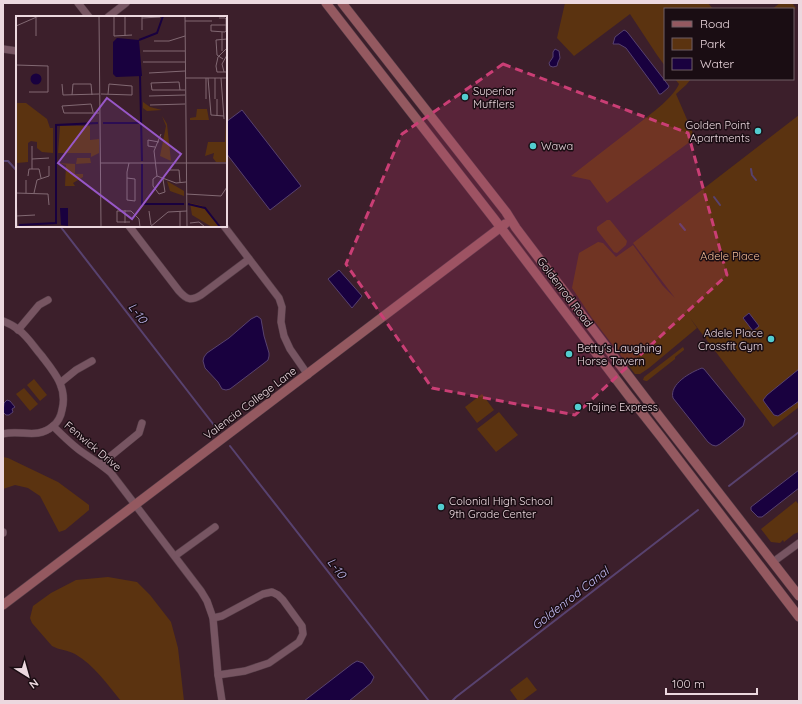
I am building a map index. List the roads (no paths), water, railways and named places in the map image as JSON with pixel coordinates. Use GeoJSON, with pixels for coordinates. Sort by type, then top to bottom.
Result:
{"type":"FeatureCollection","features":[{"type":"Feature","properties":{"kind":"main road","name":"Goldenrod Road"},"geometry":{"type":"LineString","coordinates":[[326,3],[501,227],[799,617]]}},
{"type":"Feature","properties":{"kind":"main road","name":"Goldenrod Road"},"geometry":{"type":"LineString","coordinates":[[342,3],[506,212],[510,220],[646,399],[799,596]]}},
{"type":"Feature","properties":{"kind":"main road"},"geometry":{"type":"LineString","coordinates":[[366,54],[378,60],[387,60]]}},
{"type":"Feature","properties":{"kind":"main road","name":"Valencia College Lane"},"geometry":{"type":"LineString","coordinates":[[3,605],[510,220]]}},
{"type":"Feature","properties":{"kind":"main road"},"geometry":{"type":"LineString","coordinates":[[628,395],[643,400],[646,399]]}},
{"type":"Feature","properties":{"kind":"main road"},"geometry":{"type":"LineString","coordinates":[[750,553],[764,560],[773,562]]}},
{"type":"Feature","properties":{"kind":"main road"},"geometry":{"type":"LineString","coordinates":[[763,571],[774,573],[778,576],[784,576]]}},
{"type":"Feature","properties":{"kind":"street"},"geometry":{"type":"LineString","coordinates":[[78,3],[88,16]]}},
{"type":"Feature","properties":{"kind":"street"},"geometry":{"type":"LineString","coordinates":[[109,16],[126,3]]}},
{"type":"Feature","properties":{"kind":"street"},"geometry":{"type":"LineString","coordinates":[[3,49],[16,51]]}},
{"type":"Feature","properties":{"kind":"street"},"geometry":{"type":"LineString","coordinates":[[130,227],[182,294],[189,299],[201,295],[249,258]]}},
{"type":"Feature","properties":{"kind":"street"},"geometry":{"type":"LineString","coordinates":[[225,227],[279,298],[282,307],[281,322],[284,336],[290,349],[308,374]]}},
{"type":"Feature","properties":{"kind":"street"},"geometry":{"type":"LineString","coordinates":[[18,330],[38,305],[48,300]]}},
{"type":"Feature","properties":{"kind":"street"},"geometry":{"type":"LineString","coordinates":[[3,321],[18,330],[32,344],[52,370],[63,389],[63,406],[61,416],[53,426]]}},
{"type":"Feature","properties":{"kind":"street"},"geometry":{"type":"LineString","coordinates":[[60,383],[76,370],[92,361]]}},
{"type":"Feature","properties":{"kind":"street"},"geometry":{"type":"LineString","coordinates":[[101,464],[139,433],[142,423]]}},
{"type":"Feature","properties":{"kind":"street","name":"Fenwick Drive"},"geometry":{"type":"LineString","coordinates":[[3,434],[16,432],[30,434],[42,432],[53,426],[75,447],[101,464],[111,473],[201,590],[207,601],[213,618],[222,701]]}},
{"type":"Feature","properties":{"kind":"street"},"geometry":{"type":"LineString","coordinates":[[175,556],[215,527]]}},
{"type":"Feature","properties":{"kind":"street"},"geometry":{"type":"LineString","coordinates":[[773,562],[799,543]]}},
{"type":"Feature","properties":{"kind":"street"},"geometry":{"type":"LineString","coordinates":[[213,618],[222,616],[263,594],[272,592],[283,600],[300,623],[303,632],[299,642],[269,663],[245,671],[218,675]]}},
{"type":"Feature","properties":{"kind":"water"},"geometry":{"type":"Polygon","coordinates":[[[624,30],[626,31],[669,86],[668,88],[659,94],[626,48],[619,44],[613,44],[615,37],[624,30]]]}},
{"type":"Feature","properties":{"kind":"water"},"geometry":{"type":"Polygon","coordinates":[[[555,49],[559,51],[560,58],[557,66],[553,67],[550,66],[549,63],[553,57],[553,52],[555,49]]]}},
{"type":"Feature","properties":{"kind":"water"},"geometry":{"type":"Polygon","coordinates":[[[242,110],[301,186],[270,210],[227,154],[227,121],[242,110]]]}},
{"type":"Feature","properties":{"kind":"water"},"geometry":{"type":"Polygon","coordinates":[[[339,270],[362,296],[352,308],[328,279],[339,270]]]}},
{"type":"Feature","properties":{"kind":"water"},"geometry":{"type":"Polygon","coordinates":[[[749,313],[759,326],[753,331],[743,318],[749,313]]]}},
{"type":"Feature","properties":{"kind":"water"},"geometry":{"type":"Polygon","coordinates":[[[257,316],[261,319],[269,353],[268,360],[230,389],[222,389],[218,382],[205,368],[203,361],[204,357],[207,353],[257,316]]]}},
{"type":"Feature","properties":{"kind":"water"},"geometry":{"type":"Polygon","coordinates":[[[702,368],[745,419],[743,426],[716,446],[708,442],[673,398],[674,388],[678,383],[692,372],[702,368]]]}},
{"type":"Feature","properties":{"kind":"water"},"geometry":{"type":"Polygon","coordinates":[[[799,369],[799,401],[778,416],[774,415],[763,400],[799,369]]]}},
{"type":"Feature","properties":{"kind":"water"},"geometry":{"type":"Polygon","coordinates":[[[7,400],[10,401],[15,407],[12,409],[13,412],[9,415],[6,415],[3,412],[4,403],[7,400]]]}},
{"type":"Feature","properties":{"kind":"water"},"geometry":{"type":"Polygon","coordinates":[[[799,470],[799,488],[762,517],[758,517],[751,510],[751,507],[799,470]]]}},
{"type":"Feature","properties":{"kind":"water"},"geometry":{"type":"Polygon","coordinates":[[[357,661],[363,663],[374,677],[371,683],[349,701],[304,701],[352,664],[357,661]]]}},
{"type":"Feature","properties":{"kind":"waterway","name":"L-10"},"geometry":{"type":"LineString","coordinates":[[3,161],[8,161],[16,170]]}},
{"type":"Feature","properties":{"kind":"waterway"},"geometry":{"type":"LineString","coordinates":[[751,169],[752,175],[756,180]]}},
{"type":"Feature","properties":{"kind":"waterway"},"geometry":{"type":"LineString","coordinates":[[714,197],[720,205]]}},
{"type":"Feature","properties":{"kind":"waterway"},"geometry":{"type":"LineString","coordinates":[[680,224],[685,230]]}},
{"type":"Feature","properties":{"kind":"waterway","name":"L-10"},"geometry":{"type":"LineString","coordinates":[[61,227],[217,429]]}},
{"type":"Feature","properties":{"kind":"waterway","name":"Goldenrod Canal"},"geometry":{"type":"LineString","coordinates":[[729,486],[799,432]]}},
{"type":"Feature","properties":{"kind":"waterway","name":"L-10"},"geometry":{"type":"LineString","coordinates":[[230,446],[429,701]]}},
{"type":"Feature","properties":{"kind":"waterway","name":"Goldenrod Canal"},"geometry":{"type":"LineString","coordinates":[[452,701],[698,510]]}},
{"type":"Feature","properties":{"kind":"place","name":"Superior Mufflers"},"geometry":{"type":"Point","coordinates":[465,97]}},
{"type":"Feature","properties":{"kind":"place","name":"Golden Point Apartments"},"geometry":{"type":"Point","coordinates":[758,131]}},
{"type":"Feature","properties":{"kind":"place","name":"Wawa"},"geometry":{"type":"Point","coordinates":[533,146]}},
{"type":"Feature","properties":{"kind":"place","name":"Adele Place Crossfit Gym"},"geometry":{"type":"Point","coordinates":[771,339]}},
{"type":"Feature","properties":{"kind":"place","name":"Betty's Laughing Horse Tavern"},"geometry":{"type":"Point","coordinates":[569,354]}},
{"type":"Feature","properties":{"kind":"place","name":"Tajine Express"},"geometry":{"type":"Point","coordinates":[578,407]}},
{"type":"Feature","properties":{"kind":"place","name":"Colonial High School 9th Grade Center"},"geometry":{"type":"Point","coordinates":[441,507]}},
{"type":"Feature","properties":{"kind":"park label","name":"Adele Place"},"geometry":{"type":"Point","coordinates":[730,256]}}]}
